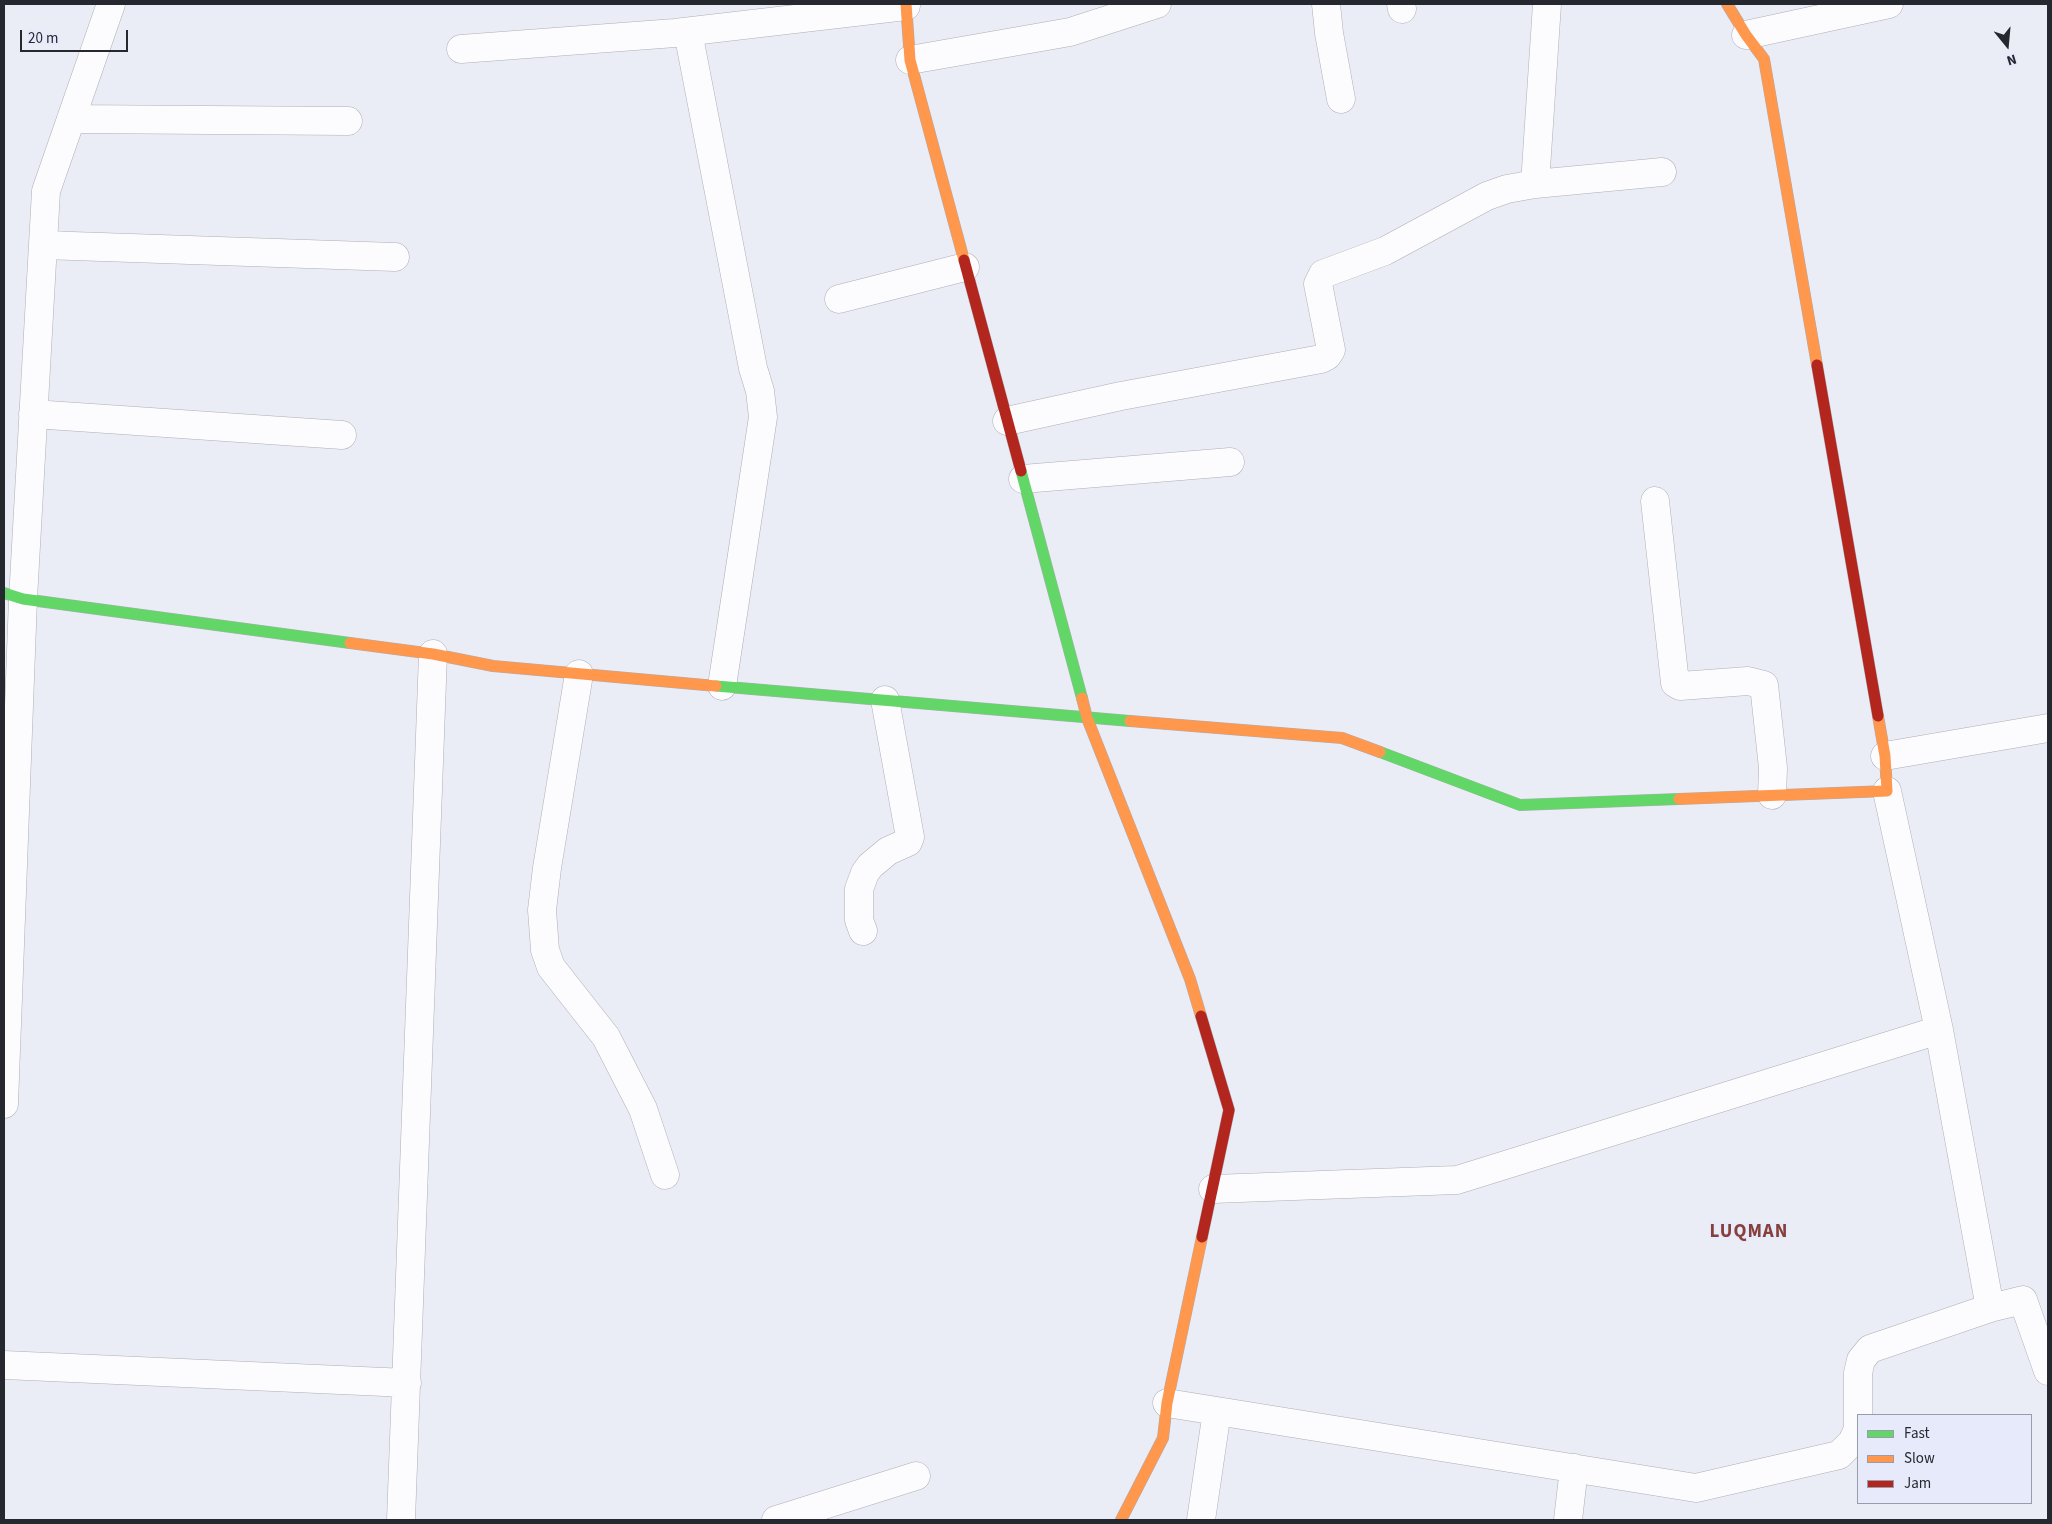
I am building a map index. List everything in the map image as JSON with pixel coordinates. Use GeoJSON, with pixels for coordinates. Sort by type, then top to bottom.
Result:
{"type":"FeatureCollection","features":[{"type":"Feature","properties":{"kind":"street"},"geometry":{"type":"LineString","coordinates":[[4,1104],[13,596],[33,414],[46,191],[111,4]]}},
{"type":"Feature","properties":{"kind":"street"},"geometry":{"type":"LineString","coordinates":[[910,60],[1070,32],[1157,4]]}},
{"type":"Feature","properties":{"kind":"street"},"geometry":{"type":"LineString","coordinates":[[1326,4],[1328,33],[1341,99]]}},
{"type":"Feature","properties":{"kind":"street"},"geometry":{"type":"LineString","coordinates":[[1535,184],[1547,4]]}},
{"type":"Feature","properties":{"kind":"street"},"geometry":{"type":"LineString","coordinates":[[1727,4],[1746,35],[1764,59],[1885,756],[1887,791],[1939,1030],[1990,1308]]}},
{"type":"Feature","properties":{"kind":"street"},"geometry":{"type":"LineString","coordinates":[[1746,35],[1889,4]]}},
{"type":"Feature","properties":{"kind":"street"},"geometry":{"type":"LineString","coordinates":[[461,50],[688,32],[906,5],[910,60],[1087,718],[1190,980],[1229,1110],[1166,1403],[1163,1438],[1121,1520]]}},
{"type":"Feature","properties":{"kind":"street"},"geometry":{"type":"LineString","coordinates":[[688,32],[753,368],[760,391],[763,417],[722,686]]}},
{"type":"Feature","properties":{"kind":"street"},"geometry":{"type":"LineString","coordinates":[[71,120],[348,121]]}},
{"type":"Feature","properties":{"kind":"street"},"geometry":{"type":"LineString","coordinates":[[1007,420],[1121,396],[1321,359],[1327,356],[1331,350],[1318,284],[1323,274],[1385,251],[1487,196],[1507,189],[1535,184],[1662,172]]}},
{"type":"Feature","properties":{"kind":"street"},"geometry":{"type":"LineString","coordinates":[[43,245],[395,258]]}},
{"type":"Feature","properties":{"kind":"street"},"geometry":{"type":"LineString","coordinates":[[839,299],[966,267]]}},
{"type":"Feature","properties":{"kind":"street"},"geometry":{"type":"LineString","coordinates":[[33,414],[342,435]]}},
{"type":"Feature","properties":{"kind":"street"},"geometry":{"type":"LineString","coordinates":[[1023,479],[1230,462]]}},
{"type":"Feature","properties":{"kind":"street"},"geometry":{"type":"LineString","coordinates":[[1655,502],[1675,683],[1680,686],[1748,682],[1764,685],[1773,768],[1772,795]]}},
{"type":"Feature","properties":{"kind":"street"},"geometry":{"type":"LineString","coordinates":[[13,596],[434,654],[493,666],[1087,718],[1342,738],[1520,805],[1887,791]]}},
{"type":"Feature","properties":{"kind":"street"},"geometry":{"type":"LineString","coordinates":[[402,1520],[434,654]]}},
{"type":"Feature","properties":{"kind":"street"},"geometry":{"type":"LineString","coordinates":[[579,674],[547,868],[542,910],[545,950],[551,967],[606,1037],[643,1109],[664,1175]]}},
{"type":"Feature","properties":{"kind":"street"},"geometry":{"type":"LineString","coordinates":[[862,931],[859,920],[859,889],[865,873],[870,866],[888,851],[908,842],[910,836],[885,700]]}},
{"type":"Feature","properties":{"kind":"street"},"geometry":{"type":"LineString","coordinates":[[1885,756],[2048,728]]}},
{"type":"Feature","properties":{"kind":"street"},"geometry":{"type":"LineString","coordinates":[[1213,1189],[1457,1180],[1939,1030]]}},
{"type":"Feature","properties":{"kind":"street"},"geometry":{"type":"LineString","coordinates":[[1858,1414],[1858,1373],[1860,1360],[1870,1349],[1990,1308],[2023,1300],[2048,1371]]}},
{"type":"Feature","properties":{"kind":"street"},"geometry":{"type":"LineString","coordinates":[[4,1366],[406,1383]]}},
{"type":"Feature","properties":{"kind":"street"},"geometry":{"type":"LineString","coordinates":[[1166,1403],[1696,1488],[1838,1455],[1852,1442],[1857,1431]]}},
{"type":"Feature","properties":{"kind":"street"},"geometry":{"type":"LineString","coordinates":[[1201,1520],[1217,1410]]}},
{"type":"Feature","properties":{"kind":"street"},"geometry":{"type":"LineString","coordinates":[[1568,1520],[1574,1468]]}},
{"type":"Feature","properties":{"kind":"street"},"geometry":{"type":"LineString","coordinates":[[776,1520],[916,1476]]}},
{"type":"Feature","properties":{"kind":"traffic: fast"},"geometry":{"type":"LineString","coordinates":[[1021,471],[1082,698]]}},
{"type":"Feature","properties":{"kind":"traffic: fast"},"geometry":{"type":"LineString","coordinates":[[4,593],[23,599],[350,643]]}},
{"type":"Feature","properties":{"kind":"traffic: fast"},"geometry":{"type":"LineString","coordinates":[[716,686],[1130,721]]}},
{"type":"Feature","properties":{"kind":"traffic: fast"},"geometry":{"type":"LineString","coordinates":[[1380,752],[1520,805],[1679,799]]}},
{"type":"Feature","properties":{"kind":"traffic: slow"},"geometry":{"type":"LineString","coordinates":[[906,4],[910,60],[964,260]]}},
{"type":"Feature","properties":{"kind":"traffic: slow"},"geometry":{"type":"LineString","coordinates":[[1727,4],[1746,35],[1764,59],[1817,365]]}},
{"type":"Feature","properties":{"kind":"traffic: slow"},"geometry":{"type":"LineString","coordinates":[[350,643],[433,654],[493,666],[716,686]]}},
{"type":"Feature","properties":{"kind":"traffic: slow"},"geometry":{"type":"LineString","coordinates":[[1082,698],[1087,718],[1190,979],[1201,1016]]}},
{"type":"Feature","properties":{"kind":"traffic: slow"},"geometry":{"type":"LineString","coordinates":[[1679,799],[1887,791],[1885,756],[1878,716]]}},
{"type":"Feature","properties":{"kind":"traffic: slow"},"geometry":{"type":"LineString","coordinates":[[1130,721],[1342,738],[1380,752]]}},
{"type":"Feature","properties":{"kind":"traffic: slow"},"geometry":{"type":"LineString","coordinates":[[1121,1520],[1163,1438],[1167,1403],[1202,1237]]}},
{"type":"Feature","properties":{"kind":"traffic: jam"},"geometry":{"type":"LineString","coordinates":[[964,260],[1021,471]]}},
{"type":"Feature","properties":{"kind":"traffic: jam"},"geometry":{"type":"LineString","coordinates":[[1817,365],[1878,716]]}},
{"type":"Feature","properties":{"kind":"traffic: jam"},"geometry":{"type":"LineString","coordinates":[[1201,1016],[1229,1110],[1202,1237]]}},
{"type":"Feature","properties":{"kind":"district","name":"LUQMAN"},"geometry":{"type":"Point","coordinates":[1749,1233]}}]}
